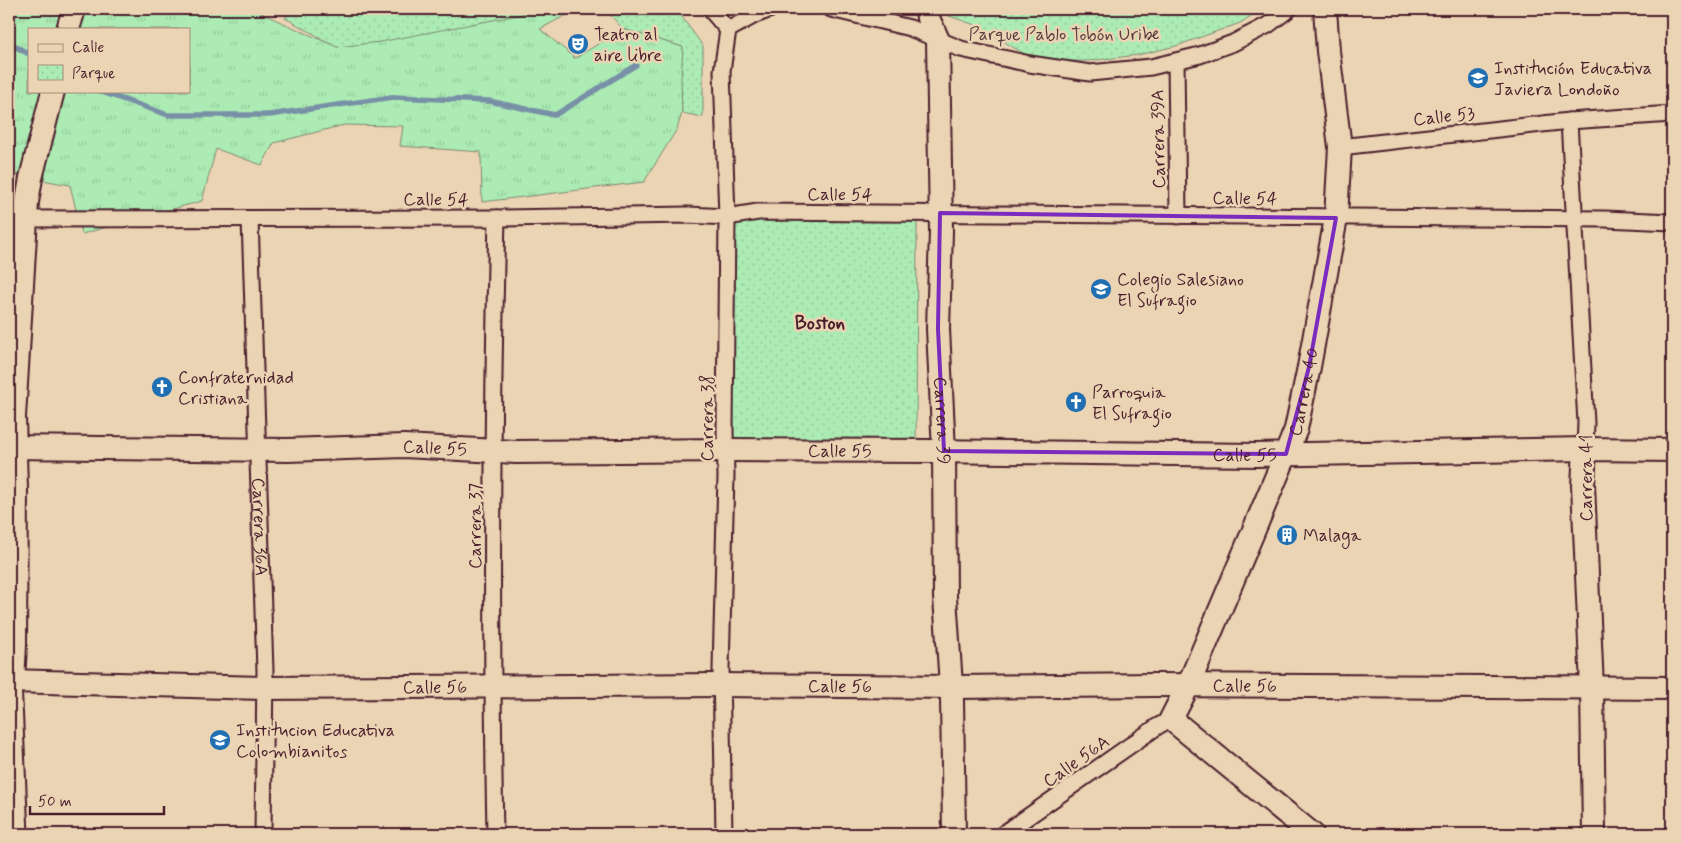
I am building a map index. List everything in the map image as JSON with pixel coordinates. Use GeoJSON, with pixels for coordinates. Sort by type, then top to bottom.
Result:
{"type":"FeatureCollection","features":[{"type":"Feature","properties":{"kind":"street"},"geometry":{"type":"LineString","coordinates":[[68,28],[74,9]]}},
{"type":"Feature","properties":{"kind":"street"},"geometry":{"type":"LineString","coordinates":[[710,9],[728,30],[771,9]]}},
{"type":"Feature","properties":{"kind":"street"},"geometry":{"type":"LineString","coordinates":[[832,9],[910,28],[961,50],[1030,64],[1090,73],[1151,67],[1200,55],[1233,43],[1268,25],[1289,9]]}},
{"type":"Feature","properties":{"kind":"street","name":"Carrera 39"},"geometry":{"type":"LineString","coordinates":[[927,9],[928,18],[938,40],[940,213],[938,321],[944,451],[945,597],[952,687],[954,834]]}},
{"type":"Feature","properties":{"kind":"street","name":"Carrera 40"},"geometry":{"type":"LineString","coordinates":[[1171,719],[1188,686],[1296,429],[1336,218],[1340,147],[1325,9]]}},
{"type":"Feature","properties":{"kind":"street","name":"Carrera 38"},"geometry":{"type":"LineString","coordinates":[[724,834],[721,685],[727,217],[722,71],[728,30]]}},
{"type":"Feature","properties":{"kind":"street","name":"Carrera 39A"},"geometry":{"type":"LineString","coordinates":[[1176,62],[1178,216]]}},
{"type":"Feature","properties":{"kind":"street"},"geometry":{"type":"LineString","coordinates":[[20,834],[11,681],[15,645],[12,447],[17,219],[26,202],[53,92]]}},
{"type":"Feature","properties":{"kind":"street","name":"Calle 53"},"geometry":{"type":"LineString","coordinates":[[1340,147],[1569,121],[1672,114]]}},
{"type":"Feature","properties":{"kind":"street","name":"Carrera 41"},"geometry":{"type":"LineString","coordinates":[[1569,121],[1586,423],[1583,486],[1592,688],[1594,834]]}},
{"type":"Feature","properties":{"kind":"street","name":"Calle 54"},"geometry":{"type":"LineString","coordinates":[[17,219],[498,218],[688,215],[727,217],[758,212],[1605,219],[1672,222]]}},
{"type":"Feature","properties":{"kind":"street","name":"Carrera 37"},"geometry":{"type":"LineString","coordinates":[[495,834],[493,688],[494,333],[498,218]]}},
{"type":"Feature","properties":{"kind":"street","name":"Carrera 36A"},"geometry":{"type":"LineString","coordinates":[[250,219],[265,688],[263,834]]}},
{"type":"Feature","properties":{"kind":"street","name":"Calle 55"},"geometry":{"type":"LineString","coordinates":[[12,447],[258,449],[404,446],[494,451],[944,451],[1229,455],[1586,449],[1672,450]]}},
{"type":"Feature","properties":{"kind":"street","name":"Calle 56"},"geometry":{"type":"LineString","coordinates":[[11,681],[265,688],[721,685],[1672,688]]}},
{"type":"Feature","properties":{"kind":"street"},"geometry":{"type":"LineString","coordinates":[[1171,719],[1312,834]]}},
{"type":"Feature","properties":{"kind":"street","name":"Calle 56A"},"geometry":{"type":"LineString","coordinates":[[1002,834],[1158,726],[1171,719]]}},
{"type":"Feature","properties":{"kind":"highlighted area"},"geometry":{"type":"Polygon","coordinates":[[[940,213],[1336,218],[1309,367],[1286,454],[944,451],[938,329],[940,213]]]}},
{"type":"Feature","properties":{"kind":"green space"},"geometry":{"type":"Polygon","coordinates":[[[9,9],[255,9],[337,47],[543,9],[578,9],[540,29],[575,58],[623,29],[683,47],[682,113],[677,129],[644,182],[482,202],[481,152],[400,146],[403,126],[344,125],[274,143],[262,165],[216,149],[202,201],[82,234],[70,185],[9,174],[9,9]]]}},
{"type":"Feature","properties":{"kind":"green space"},"geometry":{"type":"Polygon","coordinates":[[[293,9],[549,9],[380,42],[337,47],[285,18],[293,9]]]}},
{"type":"Feature","properties":{"kind":"green space"},"geometry":{"type":"Polygon","coordinates":[[[605,9],[676,9],[703,46],[703,117],[682,113],[681,78],[683,47],[623,29],[605,9]]]}},
{"type":"Feature","properties":{"kind":"green space","name":"Parque Pablo Tobón Uribe"},"geometry":{"type":"Polygon","coordinates":[[[948,9],[1263,9],[1240,23],[1176,46],[1138,55],[1089,61],[1068,61],[1024,54],[981,27],[949,16],[948,9]]]}},
{"type":"Feature","properties":{"kind":"green space"},"geometry":{"type":"Polygon","coordinates":[[[917,217],[916,445],[729,445],[730,218],[917,217]]]}},
{"type":"Feature","properties":{"kind":"waterway"},"geometry":{"type":"LineString","coordinates":[[9,43],[28,53]]}},
{"type":"Feature","properties":{"kind":"waterway"},"geometry":{"type":"LineString","coordinates":[[102,92],[168,115],[269,115],[393,97],[489,101],[555,115],[636,65]]}},
{"type":"Feature","properties":{"kind":"place","name":"Teatro al aire libre"},"geometry":{"type":"Point","coordinates":[578,44]}},
{"type":"Feature","properties":{"kind":"place","name":"Institución Educativa Javiera Londoño"},"geometry":{"type":"Point","coordinates":[1478,78]}},
{"type":"Feature","properties":{"kind":"place","name":"Colegio Salesiano El Sufragio"},"geometry":{"type":"Point","coordinates":[1101,289]}},
{"type":"Feature","properties":{"kind":"place","name":"Confraternidad Cristiana"},"geometry":{"type":"Point","coordinates":[162,387]}},
{"type":"Feature","properties":{"kind":"place","name":"Parroquia El Sufragio"},"geometry":{"type":"Point","coordinates":[1076,402]}},
{"type":"Feature","properties":{"kind":"place","name":"Malaga"},"geometry":{"type":"Point","coordinates":[1287,535]}},
{"type":"Feature","properties":{"kind":"place","name":"Institucion Educativa Colombianitos"},"geometry":{"type":"Point","coordinates":[220,740]}},
{"type":"Feature","properties":{"kind":"district","name":"Boston"},"geometry":{"type":"Point","coordinates":[820,322]}}]}
